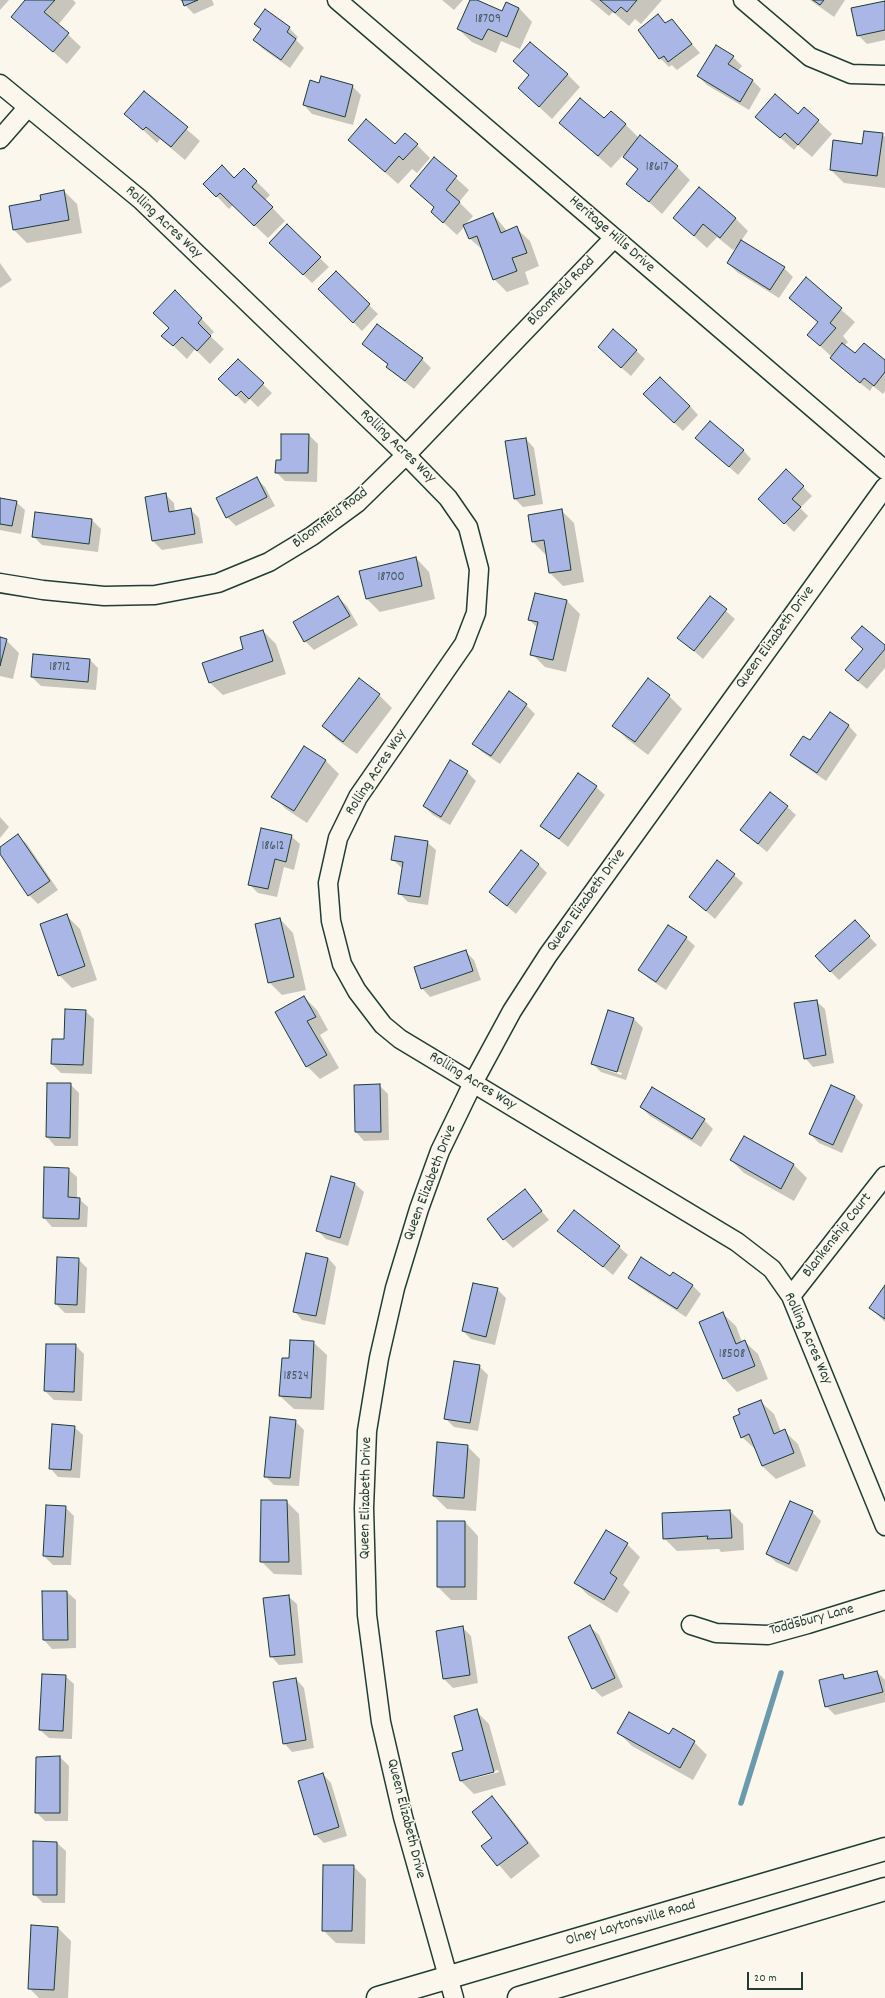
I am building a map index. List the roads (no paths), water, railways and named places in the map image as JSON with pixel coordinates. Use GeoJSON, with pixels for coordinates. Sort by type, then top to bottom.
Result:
{"type":"FeatureCollection","features":[{"type":"Feature","properties":{"kind":"main road","name":"Olney Laytonsville Road"},"geometry":{"type":"LineString","coordinates":[[378,1998],[451,1988],[885,1849]]}},
{"type":"Feature","properties":{"kind":"main road"},"geometry":{"type":"LineString","coordinates":[[519,1998],[885,1889]]}},
{"type":"Feature","properties":{"kind":"street","name":"Heritage Hills Drive"},"geometry":{"type":"LineString","coordinates":[[337,0],[885,470]]}},
{"type":"Feature","properties":{"kind":"street"},"geometry":{"type":"LineString","coordinates":[[743,0],[810,57],[851,74],[885,76]]}},
{"type":"Feature","properties":{"kind":"street","name":"Rolling Acres Way"},"geometry":{"type":"LineString","coordinates":[[0,84],[141,200],[406,456],[448,498],[468,527],[479,569],[476,613],[464,644],[358,797],[338,838],[328,883],[331,921],[342,964],[357,991],[383,1025],[400,1039],[737,1242],[772,1269],[791,1296],[885,1526]]}},
{"type":"Feature","properties":{"kind":"street"},"geometry":{"type":"LineString","coordinates":[[0,139],[28,107]]}},
{"type":"Feature","properties":{"kind":"street","name":"Bloomfield Road"},"geometry":{"type":"LineString","coordinates":[[0,583],[43,590],[104,596],[155,595],[218,583],[269,562],[312,536],[357,503],[406,456],[614,238]]}},
{"type":"Feature","properties":{"kind":"street","name":"Queen Elizabeth Drive"},"geometry":{"type":"LineString","coordinates":[[451,1988],[403,1817],[381,1722],[367,1615],[364,1508],[367,1431],[379,1358],[395,1288],[418,1209],[438,1158],[473,1083],[512,1011],[548,955],[885,487]]}},
{"type":"Feature","properties":{"kind":"street","name":"Blankenship Court"},"geometry":{"type":"LineString","coordinates":[[791,1296],[885,1176]]}},
{"type":"Feature","properties":{"kind":"street","name":"Toddsbury Lane"},"geometry":{"type":"LineString","coordinates":[[691,1625],[716,1634],[768,1635],[885,1600]]}},
{"type":"Feature","properties":{"kind":"waterway"},"geometry":{"type":"LineString","coordinates":[[741,1803],[781,1673]]}}]}
